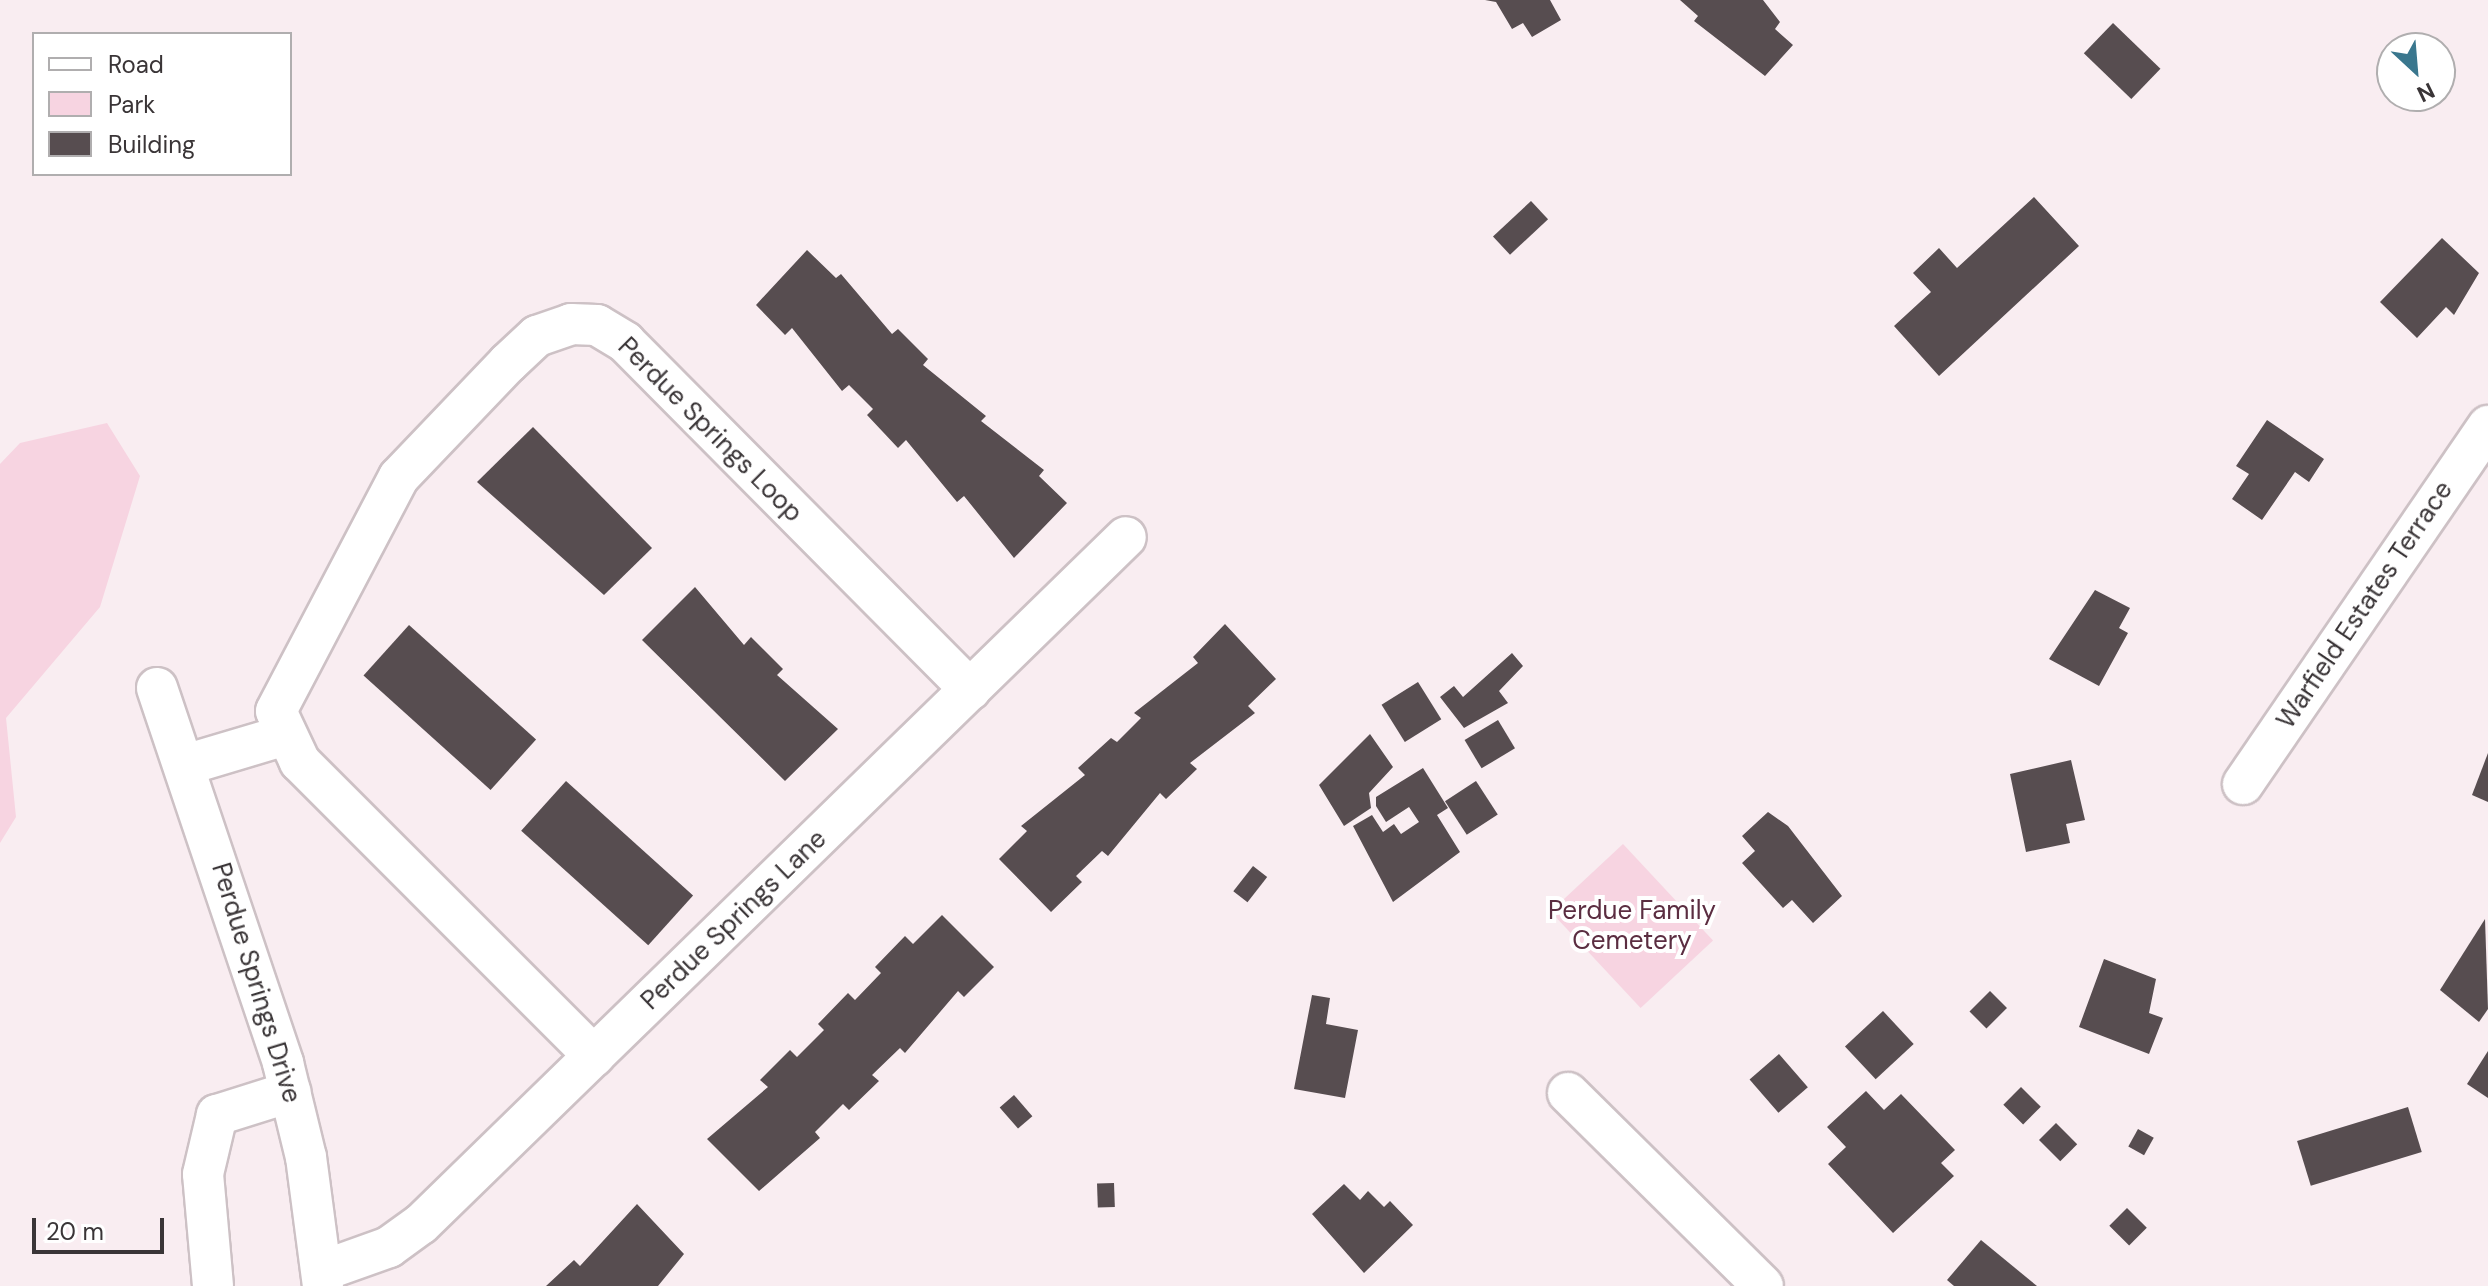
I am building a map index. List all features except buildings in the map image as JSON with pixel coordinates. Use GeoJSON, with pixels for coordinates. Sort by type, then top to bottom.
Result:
{"type":"FeatureCollection","features":[{"type":"Feature","properties":{"kind":"street","name":"Perdue Springs Loop"},"geometry":{"type":"LineString","coordinates":[[282,736],[276,711],[286,684],[399,477],[537,336],[571,324],[597,325],[625,342],[970,690]]}},
{"type":"Feature","properties":{"kind":"street","name":"Warfield Estates Terrace"},"geometry":{"type":"LineString","coordinates":[[2243,784],[2488,426]]}},
{"type":"Feature","properties":{"kind":"street","name":"Perdue Springs Lane"},"geometry":{"type":"LineString","coordinates":[[322,1278],[389,1247],[421,1224],[1126,537]]}},
{"type":"Feature","properties":{"kind":"street","name":"Perdue Springs Drive"},"geometry":{"type":"LineString","coordinates":[[157,688],[185,765],[290,1092],[322,1278]]}},
{"type":"Feature","properties":{"kind":"street"},"geometry":{"type":"LineString","coordinates":[[185,765],[282,736],[594,1056]]}},
{"type":"Feature","properties":{"kind":"street"},"geometry":{"type":"LineString","coordinates":[[213,1286],[203,1174],[217,1115],[290,1092]]}},
{"type":"Feature","properties":{"kind":"street"},"geometry":{"type":"LineString","coordinates":[[1568,1093],[1763,1286]]}},
{"type":"Feature","properties":{"kind":"green space"},"geometry":{"type":"Polygon","coordinates":[[[107,423],[140,476],[100,607],[6,718],[16,817],[0,843],[0,464],[20,443],[107,423]]]}},
{"type":"Feature","properties":{"kind":"green space","name":"Perdue Family Cemetery"},"geometry":{"type":"Polygon","coordinates":[[[1623,844],[1713,941],[1641,1008],[1551,912],[1623,844]]]}}]}
